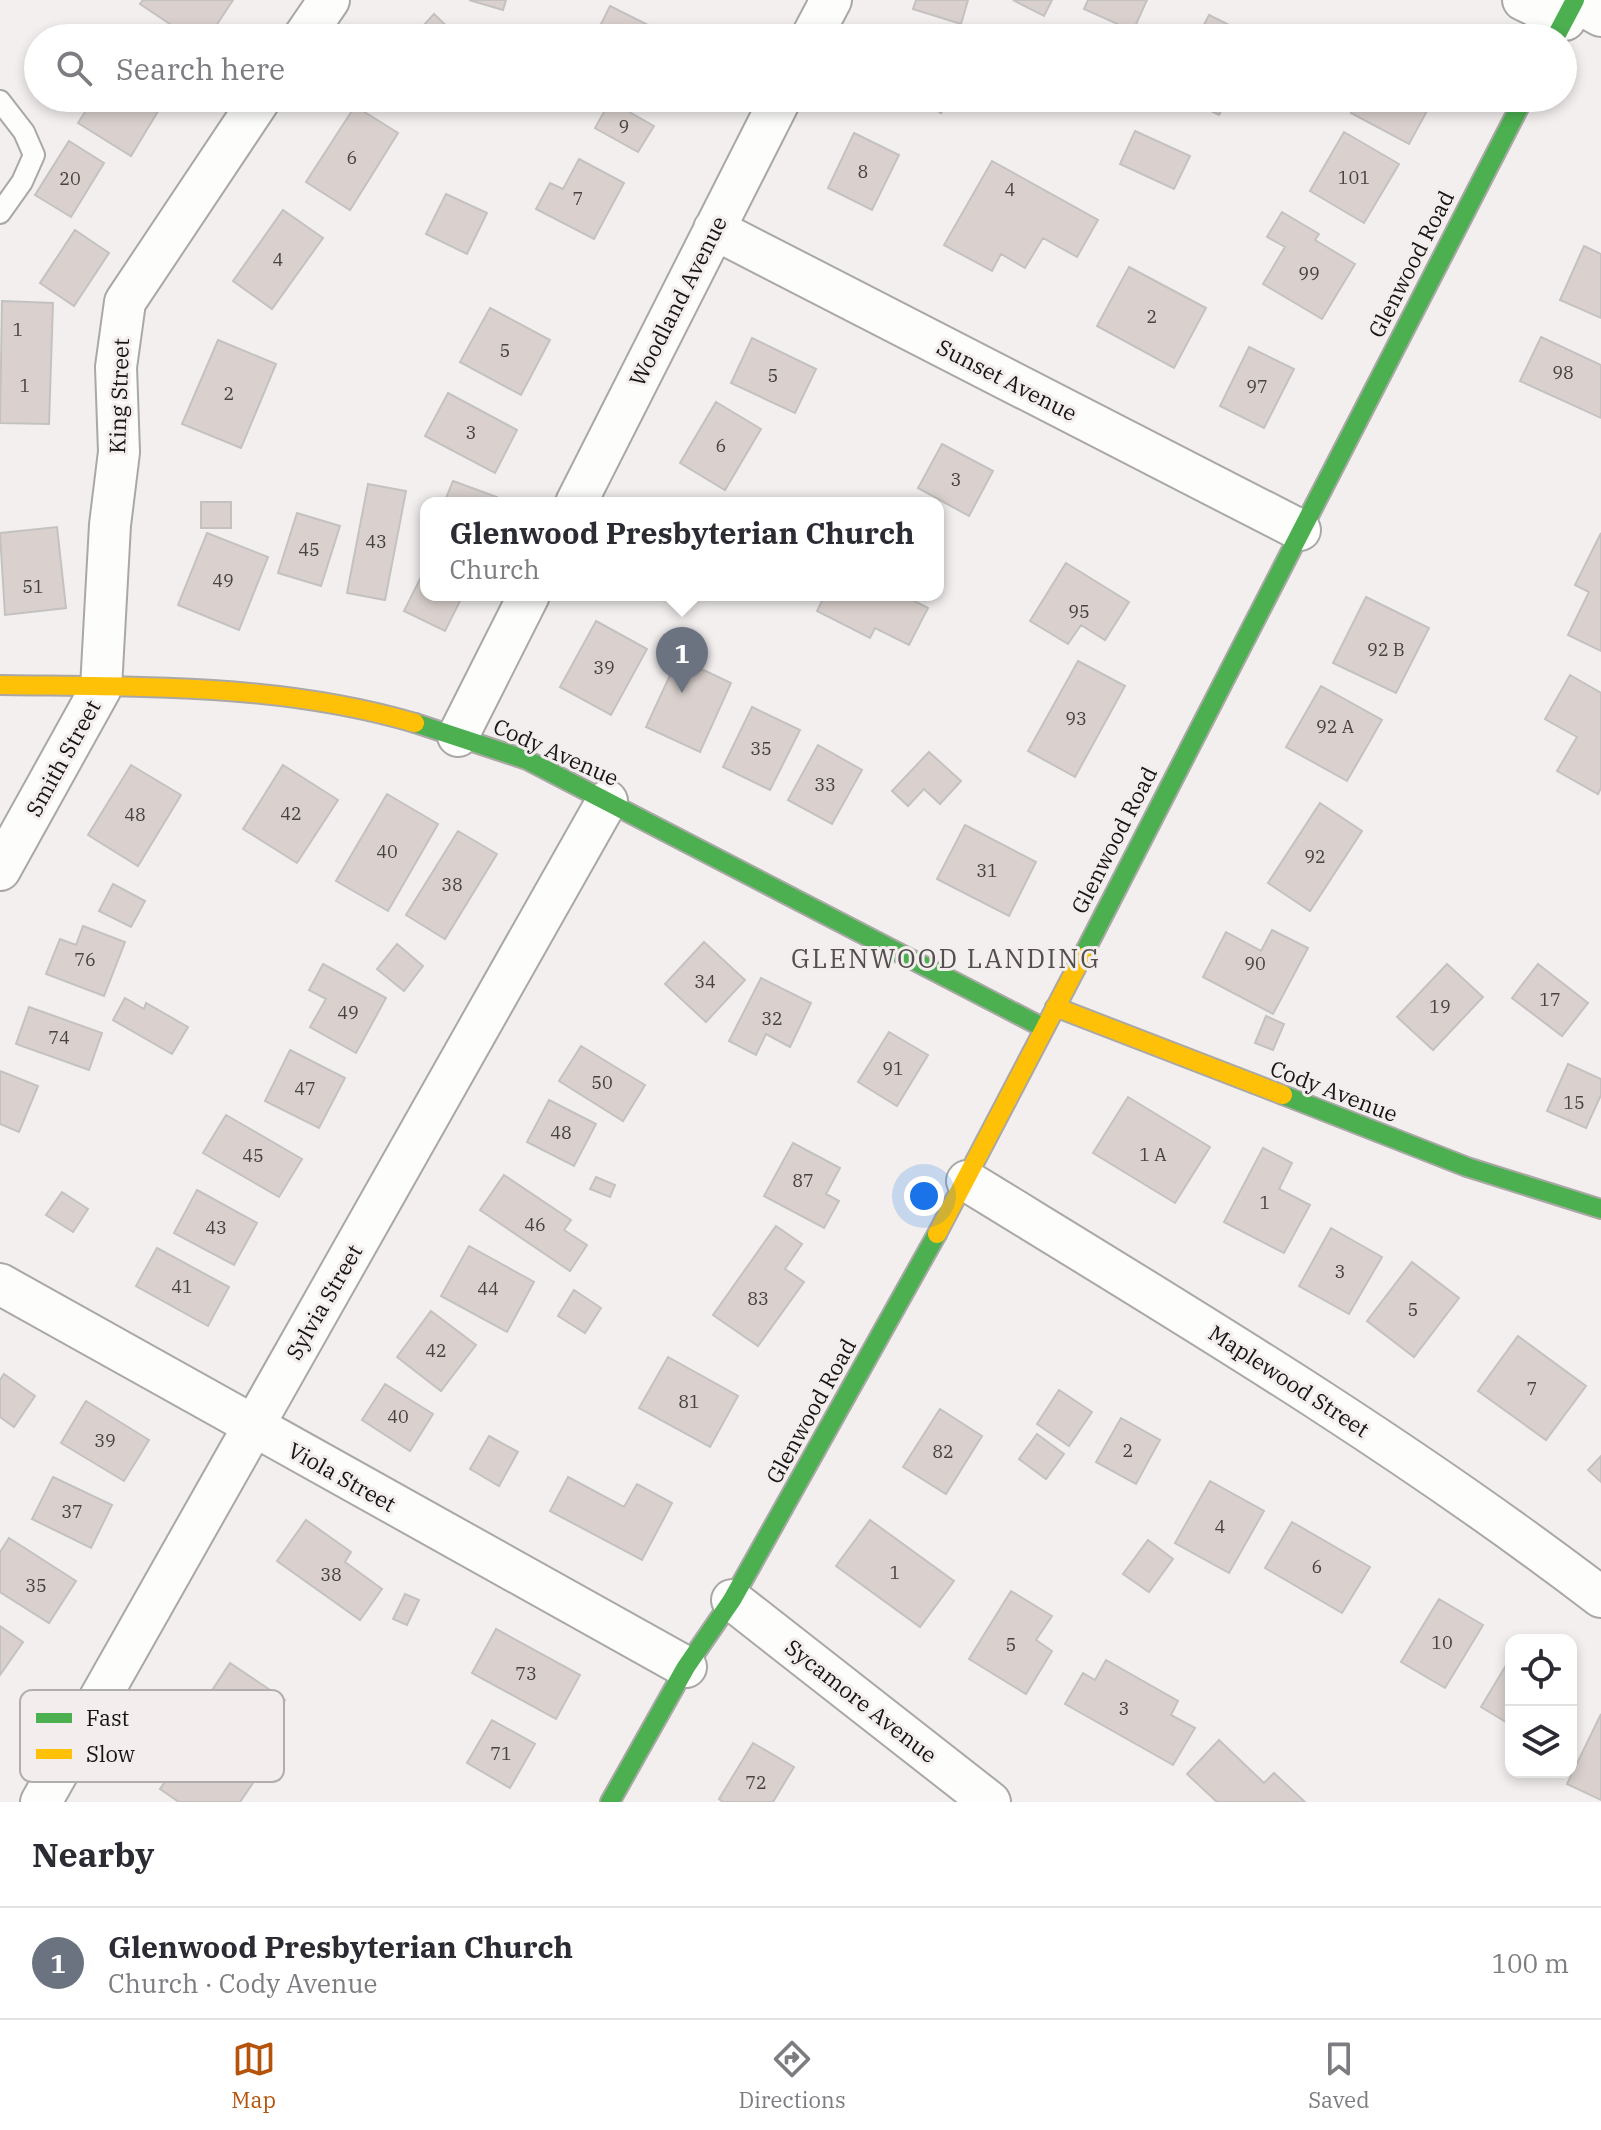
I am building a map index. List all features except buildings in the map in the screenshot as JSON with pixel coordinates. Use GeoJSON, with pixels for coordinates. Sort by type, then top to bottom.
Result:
{"type":"FeatureCollection","features":[{"type":"Feature","properties":{"kind":"main road","name":"Glenwood Road"},"geometry":{"type":"LineString","coordinates":[[610,1802],[686,1667],[732,1600],[967,1181],[1517,112]]}},
{"type":"Feature","properties":{"kind":"main road","name":"Cody Avenue"},"geometry":{"type":"LineString","coordinates":[[0,685],[222,689],[338,703],[458,736],[527,760],[1044,1028]]}},
{"type":"Feature","properties":{"kind":"main road","name":"Cody Avenue"},"geometry":{"type":"LineString","coordinates":[[1055,1007],[1467,1167],[1601,1209]]}},
{"type":"Feature","properties":{"kind":"street"},"geometry":{"type":"LineString","coordinates":[[313,24],[329,0]]}},
{"type":"Feature","properties":{"kind":"street"},"geometry":{"type":"LineString","coordinates":[[818,24],[831,0]]}},
{"type":"Feature","properties":{"kind":"street"},"geometry":{"type":"LineString","coordinates":[[1523,0],[1574,15]]}},
{"type":"Feature","properties":{"kind":"street","name":"King Street"},"geometry":{"type":"LineString","coordinates":[[101,688],[110,525],[119,452],[116,367],[125,302],[252,112]]}},
{"type":"Feature","properties":{"kind":"street","name":"Woodland Avenue"},"geometry":{"type":"LineString","coordinates":[[579,497],[774,112]]}},
{"type":"Feature","properties":{"kind":"street","name":"Sunset Avenue"},"geometry":{"type":"LineString","coordinates":[[714,229],[1300,530]]}},
{"type":"Feature","properties":{"kind":"street"},"geometry":{"type":"LineString","coordinates":[[458,736],[526,601]]}},
{"type":"Feature","properties":{"kind":"street","name":"Smith Street"},"geometry":{"type":"LineString","coordinates":[[0,870],[101,688]]}},
{"type":"Feature","properties":{"kind":"street","name":"Sylvia Street"},"geometry":{"type":"LineString","coordinates":[[104,1690],[607,801]]}},
{"type":"Feature","properties":{"kind":"street","name":"Maplewood Street"},"geometry":{"type":"LineString","coordinates":[[967,1181],[1195,1321],[1421,1467],[1601,1597]]}},
{"type":"Feature","properties":{"kind":"street","name":"Viola Street"},"geometry":{"type":"LineString","coordinates":[[0,1284],[686,1667]]}},
{"type":"Feature","properties":{"kind":"street","name":"Sycamore Avenue"},"geometry":{"type":"LineString","coordinates":[[732,1600],[990,1802]]}},
{"type":"Feature","properties":{"kind":"street","name":"Sylvia Street"},"geometry":{"type":"LineString","coordinates":[[41,1802],[52,1782]]}},
{"type":"Feature","properties":{"kind":"lane"},"geometry":{"type":"LineString","coordinates":[[0,101],[24,132],[34,155],[22,182],[0,213]]}},
{"type":"Feature","properties":{"kind":"traffic: fast"},"geometry":{"type":"LineString","coordinates":[[1562,24],[1575,0]]}},
{"type":"Feature","properties":{"kind":"traffic: fast"},"geometry":{"type":"LineString","coordinates":[[1082,957],[1517,112]]}},
{"type":"Feature","properties":{"kind":"traffic: fast"},"geometry":{"type":"LineString","coordinates":[[415,723],[527,760],[1044,1028]]}},
{"type":"Feature","properties":{"kind":"traffic: fast"},"geometry":{"type":"LineString","coordinates":[[1283,1095],[1467,1167],[1601,1209]]}},
{"type":"Feature","properties":{"kind":"traffic: fast"},"geometry":{"type":"LineString","coordinates":[[610,1802],[686,1667],[732,1600],[937,1234]]}},
{"type":"Feature","properties":{"kind":"traffic: slow"},"geometry":{"type":"LineString","coordinates":[[0,685],[157,687],[261,694],[312,700],[415,723]]}},
{"type":"Feature","properties":{"kind":"traffic: slow"},"geometry":{"type":"LineString","coordinates":[[937,1234],[1082,957]]}},
{"type":"Feature","properties":{"kind":"traffic: slow"},"geometry":{"type":"LineString","coordinates":[[1055,1007],[1283,1095]]}},
{"type":"Feature","properties":{"kind":"place","name":"Glenwood Presbyterian Church"},"geometry":{"type":"Point","coordinates":[682,693]}},
{"type":"Feature","properties":{"kind":"district","name":"GLENWOOD LANDING"},"geometry":{"type":"Point","coordinates":[946,959]}}]}
